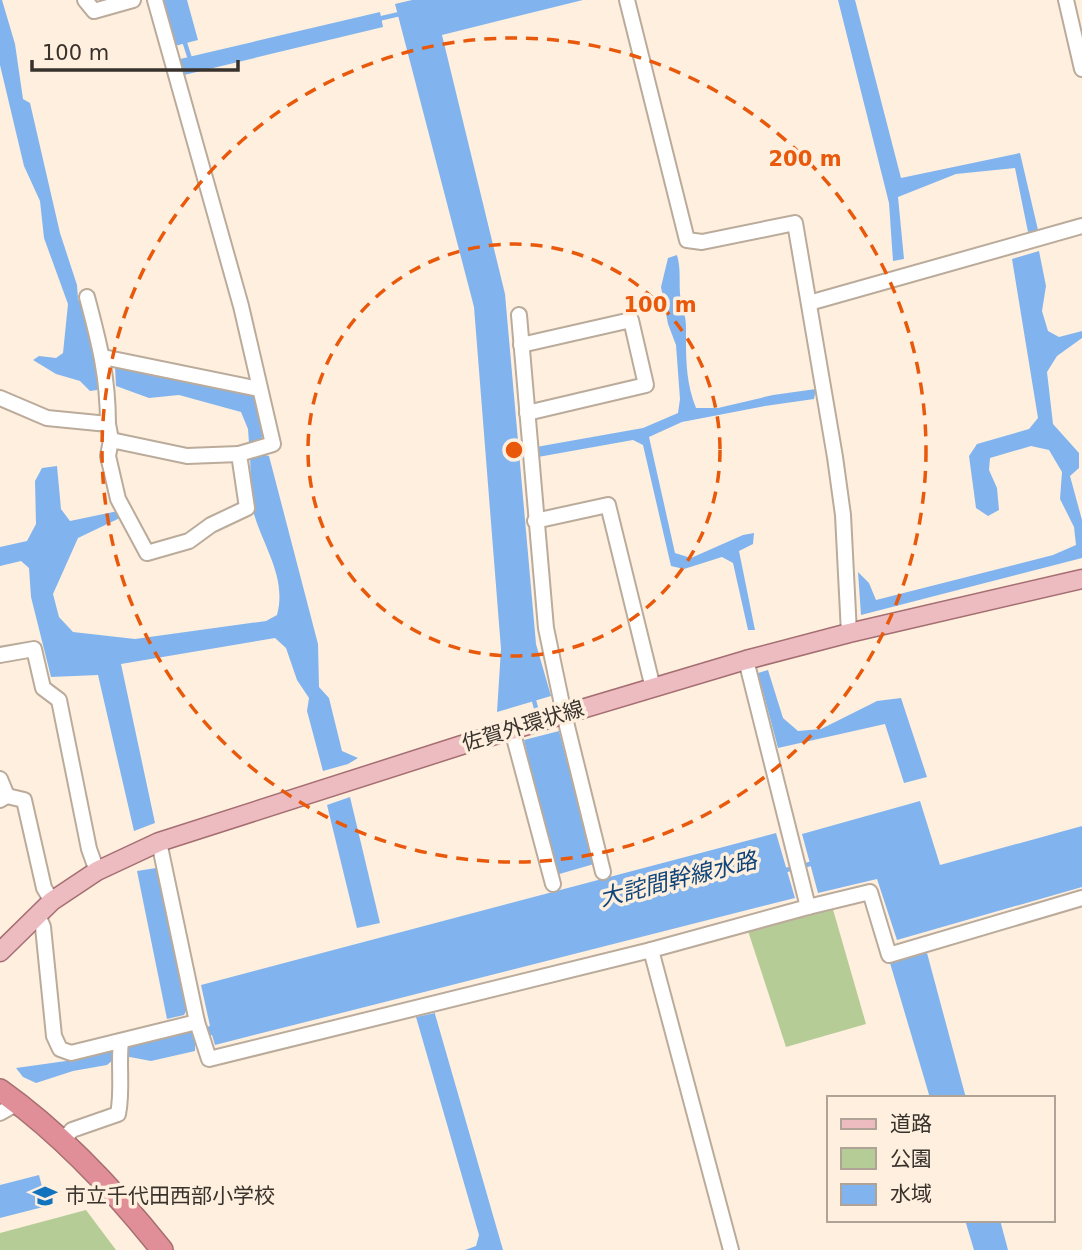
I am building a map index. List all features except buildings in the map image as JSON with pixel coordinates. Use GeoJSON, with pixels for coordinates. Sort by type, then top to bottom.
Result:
{"type":"FeatureCollection","features":[{"type":"Feature","properties":{"kind":"highway"},"geometry":{"type":"LineString","coordinates":[[6,1102],[62,1141],[101,1179],[162,1250]]}},
{"type":"Feature","properties":{"kind":"main road","name":"佐賀外環状線"},"geometry":{"type":"LineString","coordinates":[[0,953],[52,901],[97,871],[159,842],[512,730],[746,660],[849,633],[1082,579]]}},
{"type":"Feature","properties":{"kind":"street"},"geometry":{"type":"LineString","coordinates":[[85,0],[94,11],[133,0]]}},
{"type":"Feature","properties":{"kind":"street"},"geometry":{"type":"LineString","coordinates":[[111,440],[187,456],[239,454],[273,444],[242,306],[155,0]]}},
{"type":"Feature","properties":{"kind":"street"},"geometry":{"type":"LineString","coordinates":[[627,0],[687,240],[702,242],[795,223],[830,419],[843,515],[849,633]]}},
{"type":"Feature","properties":{"kind":"street"},"geometry":{"type":"LineString","coordinates":[[1066,0],[1082,69]]}},
{"type":"Feature","properties":{"kind":"street"},"geometry":{"type":"LineString","coordinates":[[809,303],[1082,226]]}},
{"type":"Feature","properties":{"kind":"street"},"geometry":{"type":"LineString","coordinates":[[87,297],[103,357],[111,440],[108,456],[118,499],[147,553],[189,541],[211,525],[247,508],[239,454]]}},
{"type":"Feature","properties":{"kind":"street"},"geometry":{"type":"LineString","coordinates":[[519,315],[546,628],[603,872]]}},
{"type":"Feature","properties":{"kind":"street"},"geometry":{"type":"LineString","coordinates":[[521,345],[631,320],[646,385],[527,413]]}},
{"type":"Feature","properties":{"kind":"street"},"geometry":{"type":"LineString","coordinates":[[103,357],[259,388]]}},
{"type":"Feature","properties":{"kind":"street"},"geometry":{"type":"LineString","coordinates":[[0,398],[47,418],[108,424]]}},
{"type":"Feature","properties":{"kind":"street"},"geometry":{"type":"LineString","coordinates":[[535,521],[608,505],[653,688]]}},
{"type":"Feature","properties":{"kind":"street"},"geometry":{"type":"LineString","coordinates":[[0,655],[34,649],[43,688],[59,700],[89,849],[97,871]]}},
{"type":"Feature","properties":{"kind":"street"},"geometry":{"type":"LineString","coordinates":[[746,660],[808,907]]}},
{"type":"Feature","properties":{"kind":"street"},"geometry":{"type":"LineString","coordinates":[[512,730],[552,884]]}},
{"type":"Feature","properties":{"kind":"street"},"geometry":{"type":"LineString","coordinates":[[0,779],[3,798],[24,800],[44,888],[52,901]]}},
{"type":"Feature","properties":{"kind":"street"},"geometry":{"type":"LineString","coordinates":[[159,842],[197,1022],[209,1059],[651,950],[870,892],[889,955],[1082,898]]}},
{"type":"Feature","properties":{"kind":"street"},"geometry":{"type":"LineString","coordinates":[[38,915],[43,927],[54,1036],[60,1049],[72,1053],[197,1022]]}},
{"type":"Feature","properties":{"kind":"street"},"geometry":{"type":"LineString","coordinates":[[651,950],[731,1250]]}},
{"type":"Feature","properties":{"kind":"street"},"geometry":{"type":"LineString","coordinates":[[62,1141],[72,1130],[118,1114],[122,1095],[119,1058],[121,1041]]}},
{"type":"Feature","properties":{"kind":"green space"},"geometry":{"type":"Polygon","coordinates":[[[832,906],[866,1024],[786,1047],[747,928],[832,906]]]}},
{"type":"Feature","properties":{"kind":"green space"},"geometry":{"type":"Polygon","coordinates":[[[86,1210],[116,1250],[0,1250],[0,1233],[86,1210]]]}},
{"type":"Feature","properties":{"kind":"water"},"geometry":{"type":"Polygon","coordinates":[[[0,0],[15,44],[23,99],[30,103],[60,233],[100,373],[97,390],[90,391],[80,381],[56,374],[33,360],[39,356],[56,358],[63,353],[68,304],[44,238],[40,201],[24,166],[0,65],[0,0]]]}},
{"type":"Feature","properties":{"kind":"water"},"geometry":{"type":"Polygon","coordinates":[[[162,0],[187,0],[198,40],[175,46],[162,0]]]}},
{"type":"Feature","properties":{"kind":"water"},"geometry":{"type":"Polygon","coordinates":[[[412,0],[583,0],[442,35],[505,294],[536,644],[551,696],[497,712],[501,649],[474,307],[395,4],[412,0]]]}},
{"type":"Feature","properties":{"kind":"water"},"geometry":{"type":"Polygon","coordinates":[[[838,0],[855,0],[901,178],[1020,153],[1038,230],[1028,232],[1015,168],[956,174],[898,197],[904,259],[893,261],[889,203],[838,0]]]}},
{"type":"Feature","properties":{"kind":"water"},"geometry":{"type":"Polygon","coordinates":[[[380,12],[383,27],[184,75],[180,59],[380,12]]]}},
{"type":"Feature","properties":{"kind":"water"},"geometry":{"type":"Polygon","coordinates":[[[1039,251],[1046,286],[1042,311],[1048,331],[1059,337],[1082,331],[1082,338],[1057,356],[1047,372],[1053,424],[1079,453],[1079,468],[1070,476],[1082,520],[1082,558],[861,615],[858,572],[869,583],[876,600],[1053,555],[1076,545],[1074,527],[1060,499],[1062,472],[1049,450],[1031,446],[990,458],[989,470],[997,488],[999,510],[988,516],[976,508],[969,456],[977,444],[1029,429],[1038,418],[1012,259],[1039,251]]]}},
{"type":"Feature","properties":{"kind":"water"},"geometry":{"type":"Polygon","coordinates":[[[677,255],[680,294],[686,322],[688,377],[696,408],[718,408],[773,395],[816,389],[814,399],[682,422],[649,437],[675,553],[691,558],[743,535],[754,533],[753,544],[739,551],[755,630],[748,630],[733,563],[722,557],[684,569],[671,566],[643,445],[633,440],[538,457],[536,447],[643,428],[678,413],[680,399],[676,345],[668,324],[661,287],[668,258],[677,255]]]}},
{"type":"Feature","properties":{"kind":"water"},"geometry":{"type":"Polygon","coordinates":[[[115,366],[254,396],[264,433],[259,443],[249,443],[248,429],[241,412],[179,395],[149,398],[116,386],[115,366]]]}},
{"type":"Feature","properties":{"kind":"water"},"geometry":{"type":"Polygon","coordinates":[[[261,454],[269,456],[318,644],[319,687],[329,698],[342,751],[358,758],[348,764],[323,771],[307,711],[309,698],[297,680],[286,648],[275,638],[121,664],[155,823],[134,831],[98,675],[51,677],[31,597],[29,568],[21,561],[0,566],[0,547],[27,541],[36,524],[35,481],[42,468],[57,466],[61,509],[70,521],[118,511],[122,517],[78,538],[53,594],[59,617],[73,632],[135,639],[266,621],[277,615],[279,588],[273,563],[254,514],[251,494],[250,458],[261,454]]]}},
{"type":"Feature","properties":{"kind":"water"},"geometry":{"type":"Polygon","coordinates":[[[768,670],[783,718],[798,731],[821,729],[877,701],[901,698],[927,777],[904,783],[885,724],[778,748],[758,673],[768,670]]]}},
{"type":"Feature","properties":{"kind":"water"},"geometry":{"type":"Polygon","coordinates":[[[559,731],[594,864],[556,875],[524,740],[559,731]]]}},
{"type":"Feature","properties":{"kind":"water"},"geometry":{"type":"Polygon","coordinates":[[[350,797],[380,923],[357,928],[327,805],[350,797]]]}},
{"type":"Feature","properties":{"kind":"water"},"geometry":{"type":"Polygon","coordinates":[[[920,801],[940,865],[1082,826],[1082,887],[897,940],[877,879],[818,893],[802,834],[920,801]]]}},
{"type":"Feature","properties":{"kind":"water"},"geometry":{"type":"Polygon","coordinates":[[[776,833],[795,898],[215,1045],[212,1035],[195,1040],[195,1051],[151,1061],[119,1055],[107,1065],[73,1071],[36,1083],[23,1077],[16,1068],[66,1061],[210,1026],[201,985],[776,833]]]}},
{"type":"Feature","properties":{"kind":"water"},"geometry":{"type":"Polygon","coordinates":[[[156,868],[187,1009],[184,1015],[167,1019],[137,871],[156,868]]]}},
{"type":"Feature","properties":{"kind":"water"},"geometry":{"type":"Polygon","coordinates":[[[927,953],[965,1096],[929,1096],[890,963],[927,953]]]}},
{"type":"Feature","properties":{"kind":"water"},"geometry":{"type":"Polygon","coordinates":[[[435,1013],[503,1250],[465,1250],[476,1246],[479,1235],[416,1017],[435,1013]]]}},
{"type":"Feature","properties":{"kind":"water"},"geometry":{"type":"Polygon","coordinates":[[[39,1175],[47,1206],[0,1218],[0,1185],[39,1175]]]}},
{"type":"Feature","properties":{"kind":"water"},"geometry":{"type":"Polygon","coordinates":[[[966,1222],[1001,1222],[1008,1250],[974,1250],[966,1222]]]}},
{"type":"Feature","properties":{"kind":"waterway"},"geometry":{"type":"LineString","coordinates":[[378,19],[404,13]]}},
{"type":"Feature","properties":{"kind":"waterway"},"geometry":{"type":"LineString","coordinates":[[183,37],[191,62]]}},
{"type":"Feature","properties":{"kind":"waterway"},"geometry":{"type":"LineString","coordinates":[[533,697],[539,719]]}},
{"type":"Feature","properties":{"kind":"waterway","name":"大詫間幹線水路"},"geometry":{"type":"LineString","coordinates":[[782,871],[814,863]]}},
{"type":"Feature","properties":{"kind":"place","name":"市立千代田西部小学校"},"geometry":{"type":"Point","coordinates":[45,1196]}}]}
